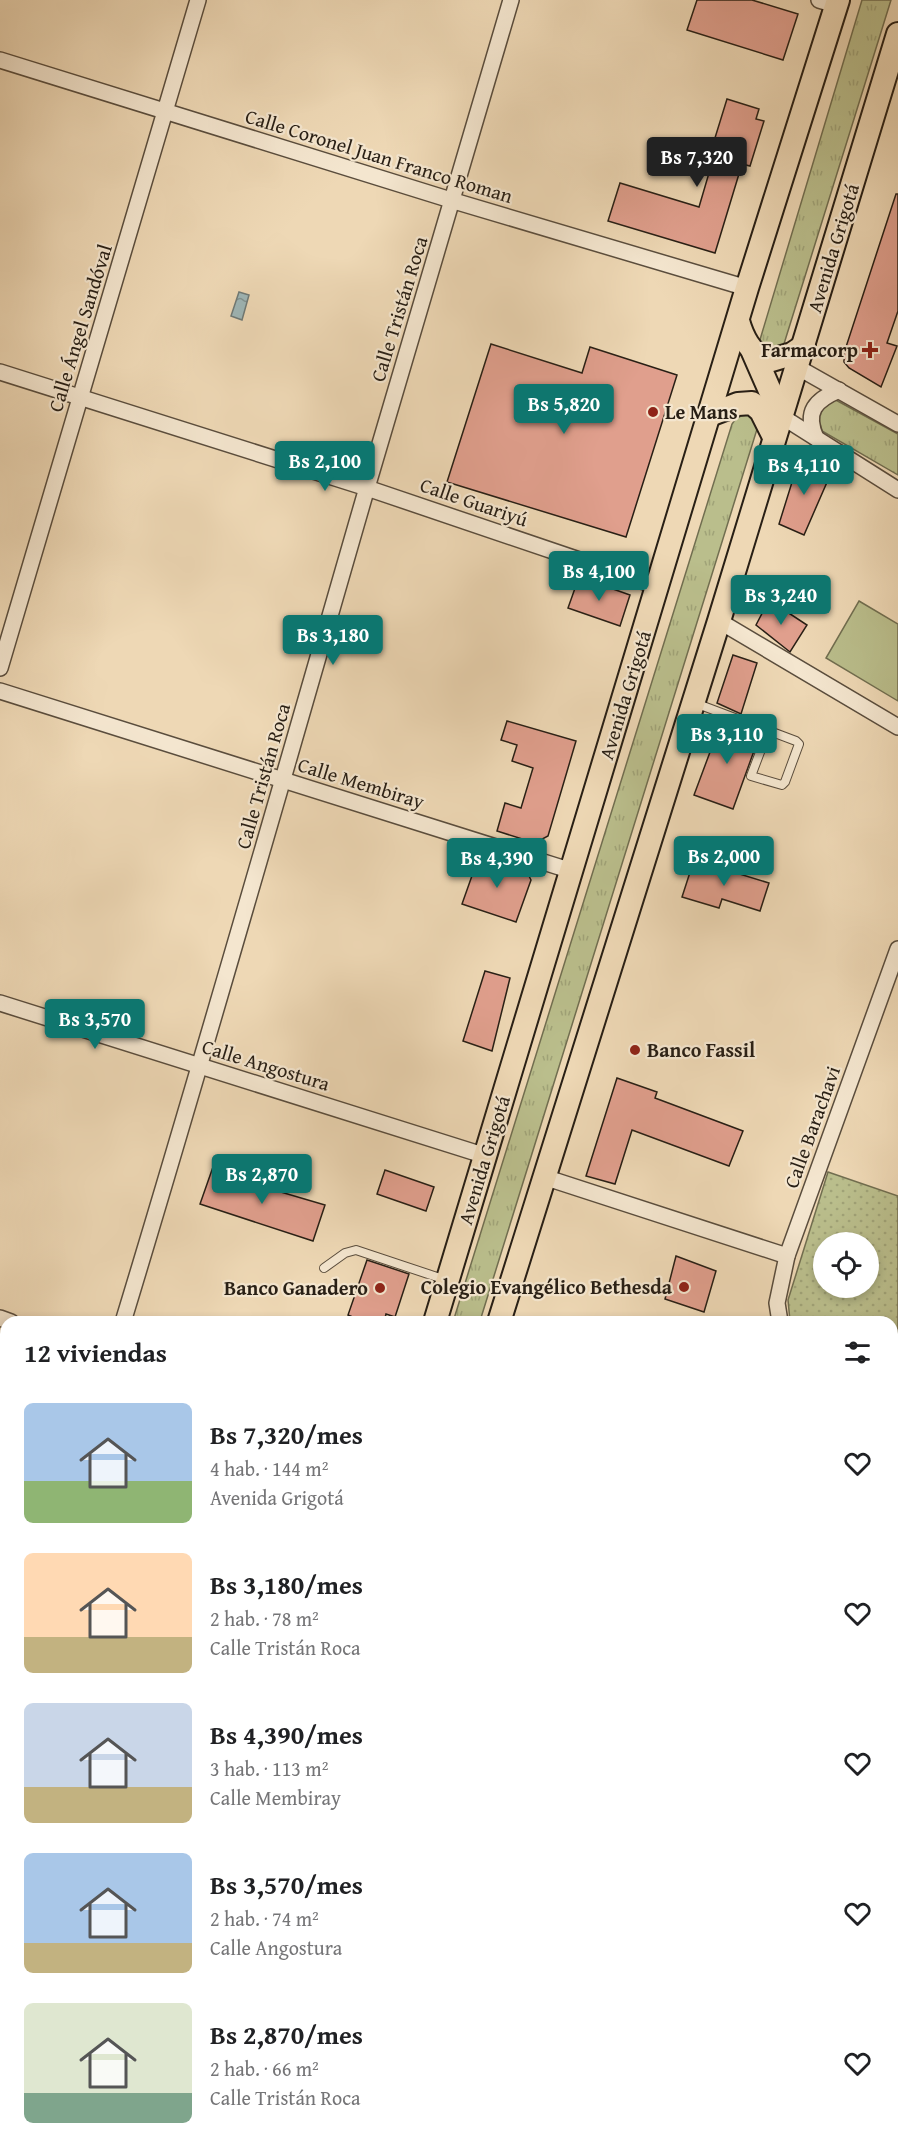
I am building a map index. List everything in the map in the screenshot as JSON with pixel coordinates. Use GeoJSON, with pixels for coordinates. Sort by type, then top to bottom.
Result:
{"type":"FeatureCollection","features":[{"type":"Feature","properties":{"kind":"main road","name":"Avenida Grigotá"},"geometry":{"type":"LineString","coordinates":[[437,1316],[712,414],[831,2]]}},
{"type":"Feature","properties":{"kind":"main road","name":"Avenida Grigotá"},"geometry":{"type":"LineString","coordinates":[[501,1316],[694,702],[898,34]]}},
{"type":"Feature","properties":{"kind":"main road"},"geometry":{"type":"LineString","coordinates":[[738,321],[743,338],[753,352],[767,386],[778,427]]}},
{"type":"Feature","properties":{"kind":"main road"},"geometry":{"type":"LineString","coordinates":[[712,414],[738,404],[767,386],[800,357],[792,354],[765,362],[753,352]]}},
{"type":"Feature","properties":{"kind":"main road"},"geometry":{"type":"LineString","coordinates":[[738,404],[752,403],[778,427]]}},
{"type":"Feature","properties":{"kind":"street","name":"Calle Ángel Sandóval"},"geometry":{"type":"LineString","coordinates":[[0,668],[198,0]]}},
{"type":"Feature","properties":{"kind":"street","name":"Calle Tristán Roca"},"geometry":{"type":"LineString","coordinates":[[125,1316],[201,1067],[367,488],[454,201],[511,0]]}},
{"type":"Feature","properties":{"kind":"street","name":"Calle Coronel Juan Franco Roman"},"geometry":{"type":"LineString","coordinates":[[0,60],[454,201],[747,288]]}},
{"type":"Feature","properties":{"kind":"street"},"geometry":{"type":"LineString","coordinates":[[800,357],[839,390],[898,424]]}},
{"type":"Feature","properties":{"kind":"street","name":"Calle Guariyú"},"geometry":{"type":"LineString","coordinates":[[0,372],[367,488],[658,586]]}},
{"type":"Feature","properties":{"kind":"street"},"geometry":{"type":"LineString","coordinates":[[816,438],[811,417],[814,406],[822,397],[839,390]]}},
{"type":"Feature","properties":{"kind":"street"},"geometry":{"type":"LineString","coordinates":[[778,427],[816,438],[898,490]]}},
{"type":"Feature","properties":{"kind":"street"},"geometry":{"type":"LineString","coordinates":[[719,621],[898,727]]}},
{"type":"Feature","properties":{"kind":"street","name":"Calle Membiray"},"geometry":{"type":"LineString","coordinates":[[0,691],[572,871]]}},
{"type":"Feature","properties":{"kind":"street","name":"Calle Barachavi"},"geometry":{"type":"LineString","coordinates":[[779,1316],[777,1303],[787,1256],[898,949]]}},
{"type":"Feature","properties":{"kind":"street","name":"Calle Angostura"},"geometry":{"type":"LineString","coordinates":[[0,1003],[486,1156]]}},
{"type":"Feature","properties":{"kind":"street"},"geometry":{"type":"LineString","coordinates":[[544,1177],[787,1256]]}},
{"type":"Feature","properties":{"kind":"lane"},"geometry":{"type":"LineString","coordinates":[[694,702],[768,731],[799,744],[789,774],[782,785],[751,776],[768,731]]}},
{"type":"Feature","properties":{"kind":"lane"},"geometry":{"type":"LineString","coordinates":[[324,1268],[339,1256],[356,1250],[448,1280]]}},
{"type":"Feature","properties":{"kind":"green space"},"geometry":{"type":"Polygon","coordinates":[[[862,0],[891,0],[783,347],[773,354],[759,343],[862,0]]]}},
{"type":"Feature","properties":{"kind":"green space"},"geometry":{"type":"Polygon","coordinates":[[[834,399],[898,434],[898,475],[822,431],[818,415],[824,403],[834,399]]]}},
{"type":"Feature","properties":{"kind":"green space"},"geometry":{"type":"Polygon","coordinates":[[[740,413],[749,414],[758,426],[482,1316],[455,1316],[732,424],[740,413]]]}},
{"type":"Feature","properties":{"kind":"green space"},"geometry":{"type":"Polygon","coordinates":[[[859,601],[898,624],[898,701],[826,658],[859,601]]]}},
{"type":"Feature","properties":{"kind":"green space"},"geometry":{"type":"Polygon","coordinates":[[[828,1172],[898,1196],[898,1316],[790,1316],[788,1300],[828,1172]]]}},
{"type":"Feature","properties":{"kind":"water"},"geometry":{"type":"Polygon","coordinates":[[[239,292],[249,295],[242,320],[231,316],[239,292]]]}},
{"type":"Feature","properties":{"kind":"building"},"geometry":{"type":"Polygon","coordinates":[[[697,0],[752,0],[798,14],[783,60],[687,30],[697,0]]]}},
{"type":"Feature","properties":{"kind":"building"},"geometry":{"type":"Polygon","coordinates":[[[727,99],[759,109],[756,119],[764,121],[750,166],[742,164],[715,253],[608,221],[620,183],[699,207],[714,156],[710,154],[727,99]]]}},
{"type":"Feature","properties":{"kind":"building"},"geometry":{"type":"Polygon","coordinates":[[[896,194],[898,194],[898,311],[887,343],[897,346],[881,387],[849,368],[844,362],[844,353],[896,194]]]}},
{"type":"Feature","properties":{"kind":"building"},"geometry":{"type":"Polygon","coordinates":[[[491,344],[582,373],[590,347],[677,375],[626,537],[447,482],[491,344]]]}},
{"type":"Feature","properties":{"kind":"building"},"geometry":{"type":"Polygon","coordinates":[[[809,458],[831,473],[804,535],[779,524],[798,463],[809,458]]]}},
{"type":"Feature","properties":{"kind":"building"},"geometry":{"type":"Polygon","coordinates":[[[579,577],[630,595],[620,626],[568,608],[579,577]]]}},
{"type":"Feature","properties":{"kind":"building"},"geometry":{"type":"Polygon","coordinates":[[[769,600],[807,625],[790,652],[756,625],[769,600]]]}},
{"type":"Feature","properties":{"kind":"building"},"geometry":{"type":"Polygon","coordinates":[[[733,655],[757,663],[741,714],[717,703],[733,655]]]}},
{"type":"Feature","properties":{"kind":"building"},"geometry":{"type":"Polygon","coordinates":[[[722,720],[737,725],[736,729],[759,737],[733,809],[694,795],[722,720]]]}},
{"type":"Feature","properties":{"kind":"building"},"geometry":{"type":"Polygon","coordinates":[[[507,721],[576,741],[548,836],[535,843],[497,831],[505,803],[521,808],[533,768],[512,761],[517,745],[501,740],[507,721]]]}},
{"type":"Feature","properties":{"kind":"building"},"geometry":{"type":"Polygon","coordinates":[[[479,856],[527,872],[531,880],[516,922],[462,904],[479,856]]]}},
{"type":"Feature","properties":{"kind":"building"},"geometry":{"type":"Polygon","coordinates":[[[694,860],[769,883],[760,911],[722,899],[719,908],[682,897],[694,860]]]}},
{"type":"Feature","properties":{"kind":"building"},"geometry":{"type":"Polygon","coordinates":[[[485,971],[510,978],[492,1051],[463,1041],[485,971]]]}},
{"type":"Feature","properties":{"kind":"building"},"geometry":{"type":"Polygon","coordinates":[[[617,1078],[657,1092],[655,1098],[743,1131],[729,1166],[632,1130],[615,1184],[586,1176],[617,1078]]]}},
{"type":"Feature","properties":{"kind":"building"},"geometry":{"type":"Polygon","coordinates":[[[213,1167],[257,1185],[325,1205],[313,1241],[200,1204],[213,1167]]]}},
{"type":"Feature","properties":{"kind":"building"},"geometry":{"type":"Polygon","coordinates":[[[385,1170],[434,1187],[426,1211],[377,1194],[385,1170]]]}},
{"type":"Feature","properties":{"kind":"building"},"geometry":{"type":"Polygon","coordinates":[[[676,1256],[716,1271],[704,1312],[665,1299],[676,1256]]]}},
{"type":"Feature","properties":{"kind":"building","name":"Banco Ganadero"},"geometry":{"type":"Polygon","coordinates":[[[367,1260],[409,1274],[395,1316],[386,1314],[386,1316],[348,1315],[367,1260]]]}},
{"type":"Feature","properties":{"kind":"place","name":"Farmacorp"},"geometry":{"type":"Point","coordinates":[870,350]}},
{"type":"Feature","properties":{"kind":"place","name":"Le Mans"},"geometry":{"type":"Point","coordinates":[653,412]}},
{"type":"Feature","properties":{"kind":"place","name":"Banco Fassil"},"geometry":{"type":"Point","coordinates":[635,1050]}},
{"type":"Feature","properties":{"kind":"place","name":"Colegio Evangélico Bethesda"},"geometry":{"type":"Point","coordinates":[684,1287]}},
{"type":"Feature","properties":{"kind":"place","name":"Banco Ganadero"},"geometry":{"type":"Point","coordinates":[380,1288]}}]}
